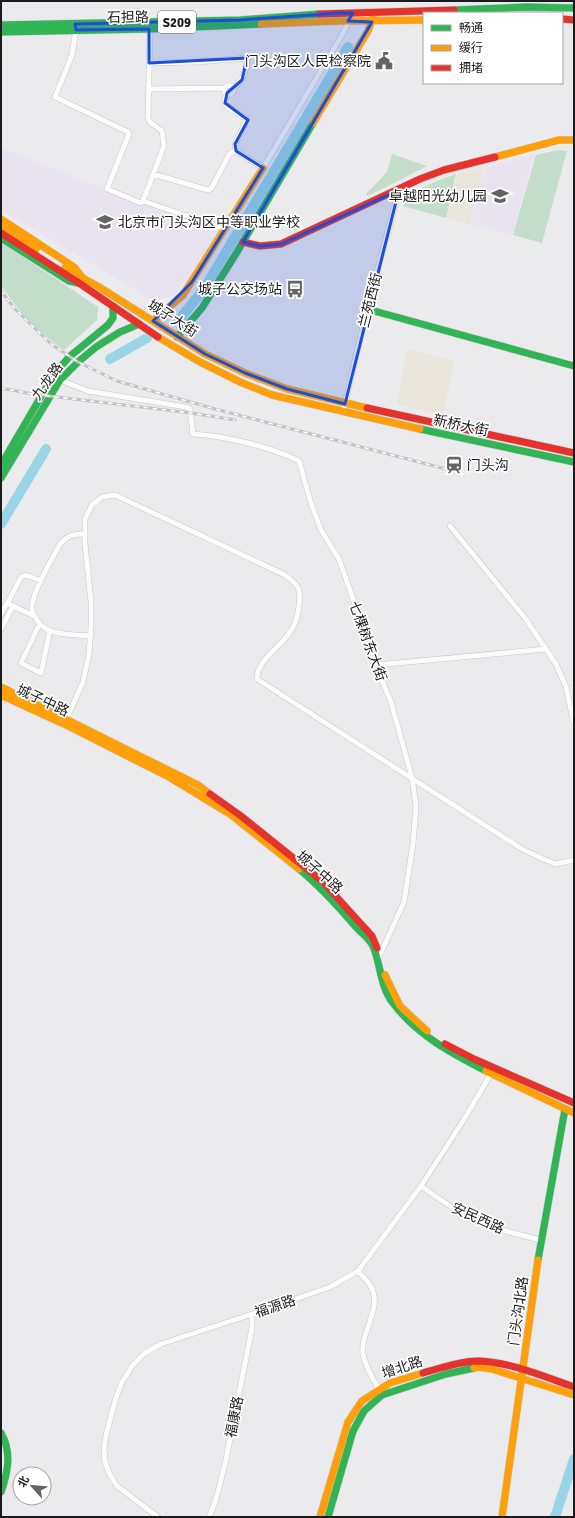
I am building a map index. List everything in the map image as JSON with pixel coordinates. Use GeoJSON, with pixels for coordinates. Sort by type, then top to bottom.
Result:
{"type":"FeatureCollection","features":[{"type":"Feature","properties":{"kind":"street","name":"石担路"},"geometry":{"type":"LineString","coordinates":[[1,32],[353,13],[527,7],[574,8]]}},
{"type":"Feature","properties":{"kind":"street"},"geometry":{"type":"LineString","coordinates":[[153,321],[183,295],[192,282],[342,36],[353,13]]}},
{"type":"Feature","properties":{"kind":"street"},"geometry":{"type":"LineString","coordinates":[[177,337],[202,308],[243,242],[372,22],[374,13]]}},
{"type":"Feature","properties":{"kind":"street","name":"石担路"},"geometry":{"type":"LineString","coordinates":[[1,25],[150,30],[348,21],[372,22],[423,20]]}},
{"type":"Feature","properties":{"kind":"street"},"geometry":{"type":"LineString","coordinates":[[563,20],[574,20]]}},
{"type":"Feature","properties":{"kind":"street"},"geometry":{"type":"LineString","coordinates":[[76,27],[72,55],[56,97],[128,132],[129,134],[107,189],[141,203],[143,201],[225,229]]}},
{"type":"Feature","properties":{"kind":"street"},"geometry":{"type":"LineString","coordinates":[[143,201],[164,146],[162,131],[150,122],[148,118],[150,30]]}},
{"type":"Feature","properties":{"kind":"street"},"geometry":{"type":"LineString","coordinates":[[149,63],[196,62],[247,58],[246,72],[242,80],[233,88],[231,94],[226,94]]}},
{"type":"Feature","properties":{"kind":"street"},"geometry":{"type":"LineString","coordinates":[[148,89],[224,88],[226,85],[230,85],[233,88]]}},
{"type":"Feature","properties":{"kind":"street"},"geometry":{"type":"LineString","coordinates":[[224,88],[226,94],[225,103],[227,107],[246,118],[246,124],[235,144],[236,151],[262,168]]}},
{"type":"Feature","properties":{"kind":"street"},"geometry":{"type":"LineString","coordinates":[[243,242],[260,246],[281,244],[420,179],[444,170],[559,140],[574,140]]}},
{"type":"Feature","properties":{"kind":"street"},"geometry":{"type":"LineString","coordinates":[[153,174],[208,190],[211,189],[230,153],[236,151]]}},
{"type":"Feature","properties":{"kind":"street","name":"兰苑西街"},"geometry":{"type":"LineString","coordinates":[[343,412],[367,309],[398,190]]}},
{"type":"Feature","properties":{"kind":"street"},"geometry":{"type":"LineString","coordinates":[[1,219],[74,267],[81,281],[68,281],[1,238]]}},
{"type":"Feature","properties":{"kind":"street","name":"城子大街"},"geometry":{"type":"LineString","coordinates":[[1,226],[81,281],[139,324],[200,362],[240,382],[272,394],[343,412]]}},
{"type":"Feature","properties":{"kind":"street","name":"城子大街"},"geometry":{"type":"LineString","coordinates":[[1,233],[81,281],[153,321],[205,354],[245,374],[287,389],[345,404]]}},
{"type":"Feature","properties":{"kind":"street","name":"九龙路"},"geometry":{"type":"LineString","coordinates":[[1,465],[53,376],[69,357],[108,325],[113,318],[113,306]]}},
{"type":"Feature","properties":{"kind":"street"},"geometry":{"type":"LineString","coordinates":[[367,309],[574,366]]}},
{"type":"Feature","properties":{"kind":"street","name":"九龙路"},"geometry":{"type":"LineString","coordinates":[[1,478],[60,380],[96,347],[120,332],[139,324]]}},
{"type":"Feature","properties":{"kind":"street","name":"七棵树东大街"},"geometry":{"type":"LineString","coordinates":[[60,380],[88,391],[186,407],[190,409],[193,434],[210,435],[281,452],[299,461],[310,500],[321,530],[339,559],[376,665],[391,702],[412,778],[416,806],[413,844],[404,902],[379,957]]}},
{"type":"Feature","properties":{"kind":"street","name":"新桥大街"},"geometry":{"type":"LineString","coordinates":[[345,404],[574,453]]}},
{"type":"Feature","properties":{"kind":"street","name":"新桥大街"},"geometry":{"type":"LineString","coordinates":[[343,412],[574,462]]}},
{"type":"Feature","properties":{"kind":"street"},"geometry":{"type":"LineString","coordinates":[[65,722],[83,682],[89,654],[91,602],[85,544],[85,519],[92,505],[102,497],[115,495],[283,574],[295,582],[301,595],[298,615],[290,633],[262,663],[257,672],[257,679],[522,849],[556,864],[574,860]]}},
{"type":"Feature","properties":{"kind":"street"},"geometry":{"type":"LineString","coordinates":[[450,526],[525,618],[556,664],[566,687],[574,723]]}},
{"type":"Feature","properties":{"kind":"street"},"geometry":{"type":"LineString","coordinates":[[85,534],[73,534],[60,544],[41,581],[32,606],[36,618],[45,628],[90,636]]}},
{"type":"Feature","properties":{"kind":"street"},"geometry":{"type":"LineString","coordinates":[[1,629],[21,577],[26,575],[41,581]]}},
{"type":"Feature","properties":{"kind":"street"},"geometry":{"type":"LineString","coordinates":[[25,612],[36,593]]}},
{"type":"Feature","properties":{"kind":"street"},"geometry":{"type":"LineString","coordinates":[[1,614],[6,603],[36,618]]}},
{"type":"Feature","properties":{"kind":"street"},"geometry":{"type":"LineString","coordinates":[[40,623],[21,663],[41,673],[50,630]]}},
{"type":"Feature","properties":{"kind":"street"},"geometry":{"type":"LineString","coordinates":[[376,665],[546,649]]}},
{"type":"Feature","properties":{"kind":"street","name":"城子中路"},"geometry":{"type":"LineString","coordinates":[[1,687],[169,777],[230,814],[314,881],[338,905],[354,926],[372,944],[379,957],[382,981],[392,1002],[411,1024],[432,1041],[574,1113]]}},
{"type":"Feature","properties":{"kind":"street","name":"城子中路"},"geometry":{"type":"LineString","coordinates":[[1,695],[65,722]]}},
{"type":"Feature","properties":{"kind":"street","name":"城子中路"},"geometry":{"type":"LineString","coordinates":[[492,1071],[574,1102]]}},
{"type":"Feature","properties":{"kind":"street","name":"福源路"},"geometry":{"type":"LineString","coordinates":[[158,1517],[117,1486],[110,1475],[105,1462],[104,1449],[106,1435],[121,1384],[137,1362],[145,1353],[161,1344],[330,1287],[358,1271],[420,1186],[463,1121],[492,1071]]}},
{"type":"Feature","properties":{"kind":"street","name":"门头沟北路"},"geometry":{"type":"LineString","coordinates":[[502,1517],[541,1240],[565,1109]]}},
{"type":"Feature","properties":{"kind":"street","name":"安民西路"},"geometry":{"type":"LineString","coordinates":[[420,1186],[470,1218],[495,1228],[541,1240]]}},
{"type":"Feature","properties":{"kind":"street"},"geometry":{"type":"LineString","coordinates":[[358,1271],[370,1286],[375,1298],[374,1311],[364,1341],[363,1354],[380,1392]]}},
{"type":"Feature","properties":{"kind":"street","name":"福康路"},"geometry":{"type":"LineString","coordinates":[[209,1517],[220,1488],[229,1446],[252,1328],[252,1314]]}},
{"type":"Feature","properties":{"kind":"street","name":"增北路"},"geometry":{"type":"LineString","coordinates":[[328,1517],[353,1431],[364,1411],[380,1392],[390,1383],[461,1363],[478,1361],[493,1362],[523,1370],[574,1387]]}},
{"type":"Feature","properties":{"kind":"street","name":"增北路"},"geometry":{"type":"LineString","coordinates":[[320,1517],[348,1422],[362,1400],[380,1392],[393,1390],[446,1374],[478,1367],[492,1369],[574,1395]]}},
{"type":"Feature","properties":{"kind":"street"},"geometry":{"type":"LineString","coordinates":[[1,1433],[4,1437],[8,1457],[7,1472],[1,1492]]}},
{"type":"Feature","properties":{"kind":"highlighted area"},"geometry":{"type":"Polygon","coordinates":[[[339,13],[353,13],[348,21],[372,22],[243,242],[260,246],[281,244],[399,190],[345,404],[287,389],[245,373],[205,354],[153,321],[192,282],[263,168],[236,151],[235,144],[248,120],[225,103],[227,93],[242,80],[247,58],[149,63],[149,29],[76,30],[75,24],[240,20],[339,13]]]}},
{"type":"Feature","properties":{"kind":"shaded area","name":"北京市门头沟区中等职业学校"},"geometry":{"type":"Polygon","coordinates":[[[4,148],[218,234],[175,295],[154,301],[1,210],[1,151],[4,148]]]}},
{"type":"Feature","properties":{"kind":"shaded area","name":"卓越阳光幼儿园"},"geometry":{"type":"Polygon","coordinates":[[[534,155],[512,236],[471,225],[485,167],[534,155]]]}},
{"type":"Feature","properties":{"kind":"shaded area"},"geometry":{"type":"Polygon","coordinates":[[[484,167],[470,225],[447,218],[457,174],[484,167]]]}},
{"type":"Feature","properties":{"kind":"shaded area"},"geometry":{"type":"Polygon","coordinates":[[[407,349],[455,361],[443,415],[397,404],[407,349]]]}},
{"type":"Feature","properties":{"kind":"green space"},"geometry":{"type":"Polygon","coordinates":[[[558,150],[567,151],[542,243],[513,235],[536,155],[558,150]]]}},
{"type":"Feature","properties":{"kind":"green space"},"geometry":{"type":"Polygon","coordinates":[[[392,154],[427,166],[368,196],[366,194],[387,172],[392,154]]]}},
{"type":"Feature","properties":{"kind":"green space"},"geometry":{"type":"Polygon","coordinates":[[[456,174],[446,218],[403,206],[415,191],[456,174]]]}},
{"type":"Feature","properties":{"kind":"green space"},"geometry":{"type":"Polygon","coordinates":[[[1,242],[98,307],[97,320],[64,350],[27,320],[1,286],[1,242]]]}},
{"type":"Feature","properties":{"kind":"waterway"},"geometry":{"type":"LineString","coordinates":[[179,320],[204,289],[348,47]]}},
{"type":"Feature","properties":{"kind":"waterway"},"geometry":{"type":"LineString","coordinates":[[110,359],[147,338]]}},
{"type":"Feature","properties":{"kind":"waterway"},"geometry":{"type":"LineString","coordinates":[[1,524],[46,449]]}},
{"type":"Feature","properties":{"kind":"waterway","name":"门头沟"},"geometry":{"type":"LineString","coordinates":[[555,1517],[574,1459]]}},
{"type":"Feature","properties":{"kind":"railway"},"geometry":{"type":"LineString","coordinates":[[1,291],[15,309],[51,344],[78,362],[117,381],[215,409],[446,469]]}},
{"type":"Feature","properties":{"kind":"railway"},"geometry":{"type":"LineString","coordinates":[[1,388],[32,394],[191,413],[235,420]]}},
{"type":"Feature","properties":{"kind":"traffic: fast"},"geometry":{"type":"LineString","coordinates":[[454,10],[527,7],[574,8]]}},
{"type":"Feature","properties":{"kind":"traffic: fast"},"geometry":{"type":"LineString","coordinates":[[1,25],[240,20],[319,14]]}},
{"type":"Feature","properties":{"kind":"traffic: fast"},"geometry":{"type":"LineString","coordinates":[[1,32],[150,29],[261,24]]}},
{"type":"Feature","properties":{"kind":"traffic: fast"},"geometry":{"type":"LineString","coordinates":[[177,337],[202,308],[237,252],[313,123]]}},
{"type":"Feature","properties":{"kind":"traffic: fast"},"geometry":{"type":"LineString","coordinates":[[1,238],[69,281],[78,283]]}},
{"type":"Feature","properties":{"kind":"traffic: fast"},"geometry":{"type":"LineString","coordinates":[[1,465],[53,376],[69,357],[108,325],[113,318],[113,306]]}},
{"type":"Feature","properties":{"kind":"traffic: fast"},"geometry":{"type":"LineString","coordinates":[[367,309],[574,366]]}},
{"type":"Feature","properties":{"kind":"traffic: fast"},"geometry":{"type":"LineString","coordinates":[[1,478],[60,380],[96,347],[120,332],[139,324]]}},
{"type":"Feature","properties":{"kind":"traffic: fast"},"geometry":{"type":"LineString","coordinates":[[420,429],[574,462]]}},
{"type":"Feature","properties":{"kind":"traffic: fast"},"geometry":{"type":"LineString","coordinates":[[299,869],[328,896],[371,943],[376,953],[383,983],[389,997],[402,1014],[413,1025],[435,1042],[486,1071]]}},
{"type":"Feature","properties":{"kind":"traffic: fast"},"geometry":{"type":"LineString","coordinates":[[538,1260],[565,1109]]}},
{"type":"Feature","properties":{"kind":"traffic: fast"},"geometry":{"type":"LineString","coordinates":[[328,1517],[353,1431],[364,1411],[382,1395],[446,1374],[474,1368]]}},
{"type":"Feature","properties":{"kind":"traffic: fast"},"geometry":{"type":"LineString","coordinates":[[1,1433],[7,1447],[8,1455],[6,1477],[1,1492]]}},
{"type":"Feature","properties":{"kind":"traffic: slow"},"geometry":{"type":"LineString","coordinates":[[313,123],[368,31],[373,17]]}},
{"type":"Feature","properties":{"kind":"traffic: slow"},"geometry":{"type":"LineString","coordinates":[[261,24],[423,20]]}},
{"type":"Feature","properties":{"kind":"traffic: slow"},"geometry":{"type":"LineString","coordinates":[[495,157],[559,140],[574,140]]}},
{"type":"Feature","properties":{"kind":"traffic: slow"},"geometry":{"type":"LineString","coordinates":[[153,321],[183,295],[263,168]]}},
{"type":"Feature","properties":{"kind":"traffic: slow"},"geometry":{"type":"LineString","coordinates":[[1,219],[74,267],[81,276]]}},
{"type":"Feature","properties":{"kind":"traffic: slow"},"geometry":{"type":"LineString","coordinates":[[1,226],[36,249]]}},
{"type":"Feature","properties":{"kind":"traffic: slow"},"geometry":{"type":"LineString","coordinates":[[65,268],[99,287],[205,354],[245,373],[287,389],[367,408]]}},
{"type":"Feature","properties":{"kind":"traffic: slow"},"geometry":{"type":"LineString","coordinates":[[158,337],[200,362],[240,382],[272,395],[420,429]]}},
{"type":"Feature","properties":{"kind":"traffic: slow"},"geometry":{"type":"LineString","coordinates":[[1,687],[198,785],[210,794]]}},
{"type":"Feature","properties":{"kind":"traffic: slow"},"geometry":{"type":"LineString","coordinates":[[1,695],[64,724],[169,777],[230,814],[299,869]]}},
{"type":"Feature","properties":{"kind":"traffic: slow"},"geometry":{"type":"LineString","coordinates":[[385,975],[400,1006],[427,1031]]}},
{"type":"Feature","properties":{"kind":"traffic: slow"},"geometry":{"type":"LineString","coordinates":[[486,1071],[574,1113]]}},
{"type":"Feature","properties":{"kind":"traffic: slow"},"geometry":{"type":"LineString","coordinates":[[502,1517],[538,1260]]}},
{"type":"Feature","properties":{"kind":"traffic: slow"},"geometry":{"type":"LineString","coordinates":[[474,1368],[478,1367],[492,1369],[574,1395]]}},
{"type":"Feature","properties":{"kind":"traffic: slow"},"geometry":{"type":"LineString","coordinates":[[320,1517],[348,1422],[362,1401],[390,1383],[423,1373]]}},
{"type":"Feature","properties":{"kind":"traffic: jam"},"geometry":{"type":"LineString","coordinates":[[319,14],[454,10]]}},
{"type":"Feature","properties":{"kind":"traffic: jam"},"geometry":{"type":"LineString","coordinates":[[563,19],[574,20]]}},
{"type":"Feature","properties":{"kind":"traffic: jam"},"geometry":{"type":"LineString","coordinates":[[243,242],[260,246],[281,244],[420,179],[444,170],[495,157]]}},
{"type":"Feature","properties":{"kind":"traffic: jam"},"geometry":{"type":"LineString","coordinates":[[1,233],[79,283],[158,337]]}},
{"type":"Feature","properties":{"kind":"traffic: jam"},"geometry":{"type":"LineString","coordinates":[[367,408],[574,453]]}},
{"type":"Feature","properties":{"kind":"traffic: jam"},"geometry":{"type":"LineString","coordinates":[[210,794],[241,816],[322,881],[372,936],[377,948]]}},
{"type":"Feature","properties":{"kind":"traffic: jam"},"geometry":{"type":"LineString","coordinates":[[445,1044],[474,1059],[574,1103]]}},
{"type":"Feature","properties":{"kind":"traffic: jam"},"geometry":{"type":"LineString","coordinates":[[423,1373],[465,1362],[491,1362],[515,1367],[574,1387]]}},
{"type":"Feature","properties":{"kind":"place","name":"门头沟区人民检察院"},"geometry":{"type":"Point","coordinates":[384,61]}},
{"type":"Feature","properties":{"kind":"place","name":"卓越阳光幼儿园"},"geometry":{"type":"Point","coordinates":[500,196]}},
{"type":"Feature","properties":{"kind":"place","name":"北京市门头沟区中等职业学校"},"geometry":{"type":"Point","coordinates":[105,222]}},
{"type":"Feature","properties":{"kind":"place","name":"城子公交场站"},"geometry":{"type":"Point","coordinates":[295,289]}},
{"type":"Feature","properties":{"kind":"place","name":"门头沟"},"geometry":{"type":"Point","coordinates":[454,465]}}]}
